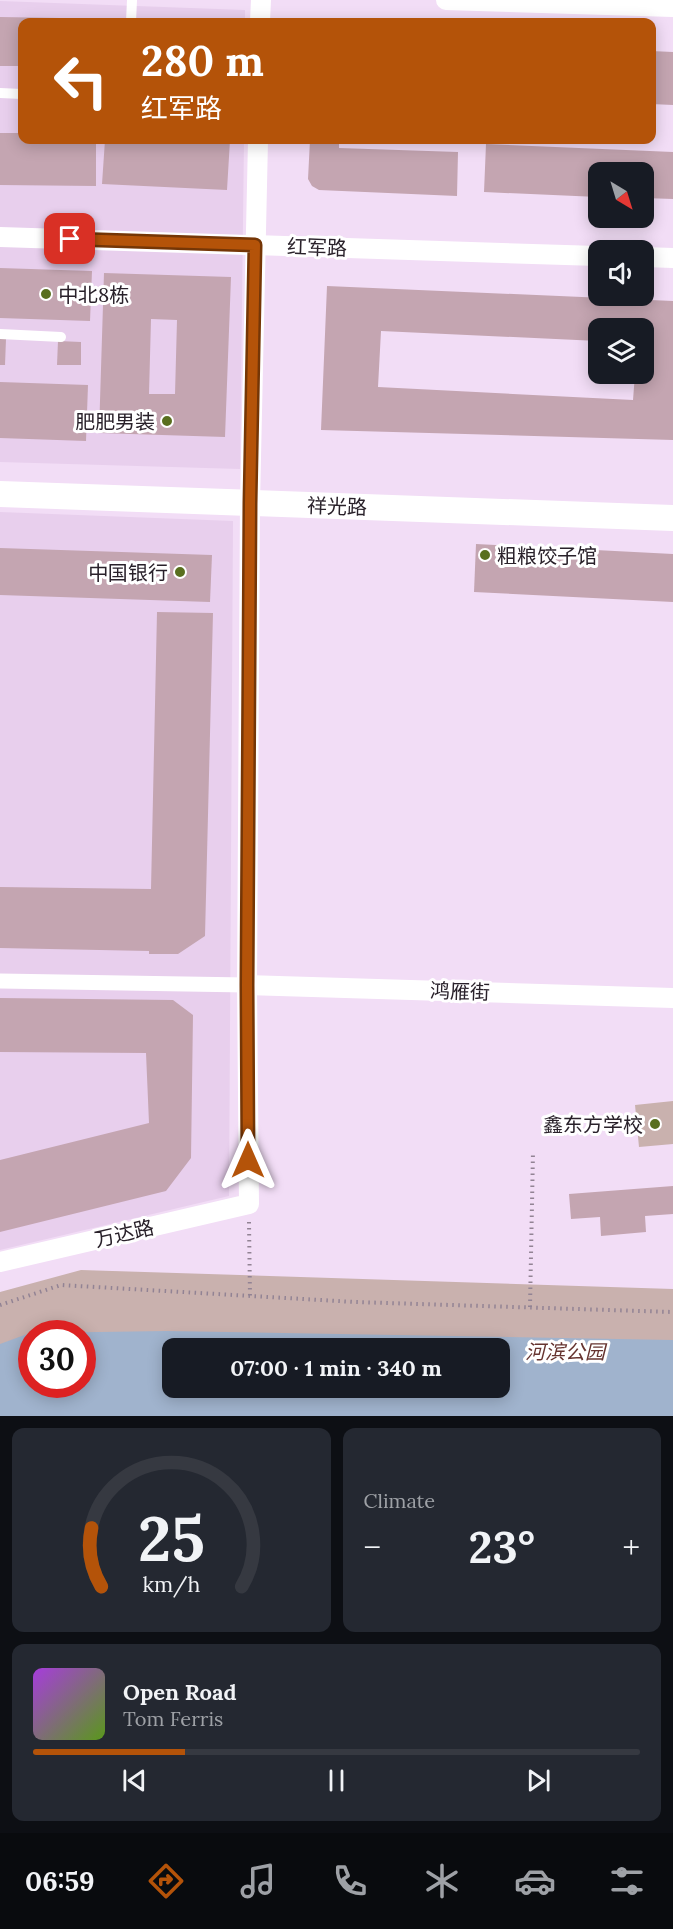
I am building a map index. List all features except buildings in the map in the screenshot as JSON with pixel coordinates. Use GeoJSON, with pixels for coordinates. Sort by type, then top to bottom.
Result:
{"type":"FeatureCollection","features":[{"type":"Feature","properties":{"kind":"street"},"geometry":{"type":"LineString","coordinates":[[260,18],[261,0]]}},
{"type":"Feature","properties":{"kind":"street"},"geometry":{"type":"LineString","coordinates":[[446,0],[673,7]]}},
{"type":"Feature","properties":{"kind":"street"},"geometry":{"type":"LineString","coordinates":[[249,1204],[247,985],[250,503],[258,144]]}},
{"type":"Feature","properties":{"kind":"street","name":"红军路"},"geometry":{"type":"LineString","coordinates":[[0,237],[588,256]]}},
{"type":"Feature","properties":{"kind":"street"},"geometry":{"type":"LineString","coordinates":[[654,257],[673,258]]}},
{"type":"Feature","properties":{"kind":"street","name":"祥光路"},"geometry":{"type":"LineString","coordinates":[[0,494],[673,518]]}},
{"type":"Feature","properties":{"kind":"street"},"geometry":{"type":"LineString","coordinates":[[0,981],[247,985]]}},
{"type":"Feature","properties":{"kind":"street","name":"鸿雁街"},"geometry":{"type":"LineString","coordinates":[[247,985],[673,998]]}},
{"type":"Feature","properties":{"kind":"street","name":"万达路"},"geometry":{"type":"LineString","coordinates":[[0,1262],[249,1204]]}},
{"type":"Feature","properties":{"kind":"lane"},"geometry":{"type":"LineString","coordinates":[[131,18],[132,0]]}},
{"type":"Feature","properties":{"kind":"lane"},"geometry":{"type":"LineString","coordinates":[[0,93],[18,94]]}},
{"type":"Feature","properties":{"kind":"lane"},"geometry":{"type":"LineString","coordinates":[[0,334],[61,337]]}},
{"type":"Feature","properties":{"kind":"path"},"geometry":{"type":"LineString","coordinates":[[530,1307],[533,1152]]}},
{"type":"Feature","properties":{"kind":"path"},"geometry":{"type":"LineString","coordinates":[[249,1204],[250,1297]]}},
{"type":"Feature","properties":{"kind":"path"},"geometry":{"type":"LineString","coordinates":[[0,1305],[61,1285],[250,1297],[673,1312]]}},
{"type":"Feature","properties":{"kind":"shaded area"},"geometry":{"type":"Polygon","coordinates":[[[0,1],[245,10],[245,18],[18,18],[18,144],[244,144],[240,469],[0,462],[0,1]]]}},
{"type":"Feature","properties":{"kind":"shaded area"},"geometry":{"type":"Polygon","coordinates":[[[0,512],[233,521],[229,1196],[0,1250],[0,512]]]}},
{"type":"Feature","properties":{"kind":"green space"},"geometry":{"type":"Polygon","coordinates":[[[673,1101],[673,1144],[639,1147],[635,1105],[673,1101]]]}},
{"type":"Feature","properties":{"kind":"green space","name":"河滨公园"},"geometry":{"type":"Polygon","coordinates":[[[81,1270],[673,1289],[673,1416],[0,1416],[0,1292],[81,1270]]]}},
{"type":"Feature","properties":{"kind":"water"},"geometry":{"type":"Polygon","coordinates":[[[167,1331],[673,1340],[673,1416],[0,1416],[0,1344],[18,1337],[18,1398],[96,1398],[96,1332],[167,1331]]]}},
{"type":"Feature","properties":{"kind":"place","name":"中北8栋"},"geometry":{"type":"Point","coordinates":[46,294]}},
{"type":"Feature","properties":{"kind":"place","name":"肥肥男装"},"geometry":{"type":"Point","coordinates":[167,421]}},
{"type":"Feature","properties":{"kind":"place","name":"粗粮饺子馆"},"geometry":{"type":"Point","coordinates":[485,555]}},
{"type":"Feature","properties":{"kind":"place","name":"中国银行"},"geometry":{"type":"Point","coordinates":[180,572]}},
{"type":"Feature","properties":{"kind":"place","name":"鑫东方学校"},"geometry":{"type":"Point","coordinates":[655,1124]}},
{"type":"Feature","properties":{"kind":"route"},"geometry":{"type":"LineString","coordinates":[[70,239],[255,245],[250,503],[248,1160]]}}]}
